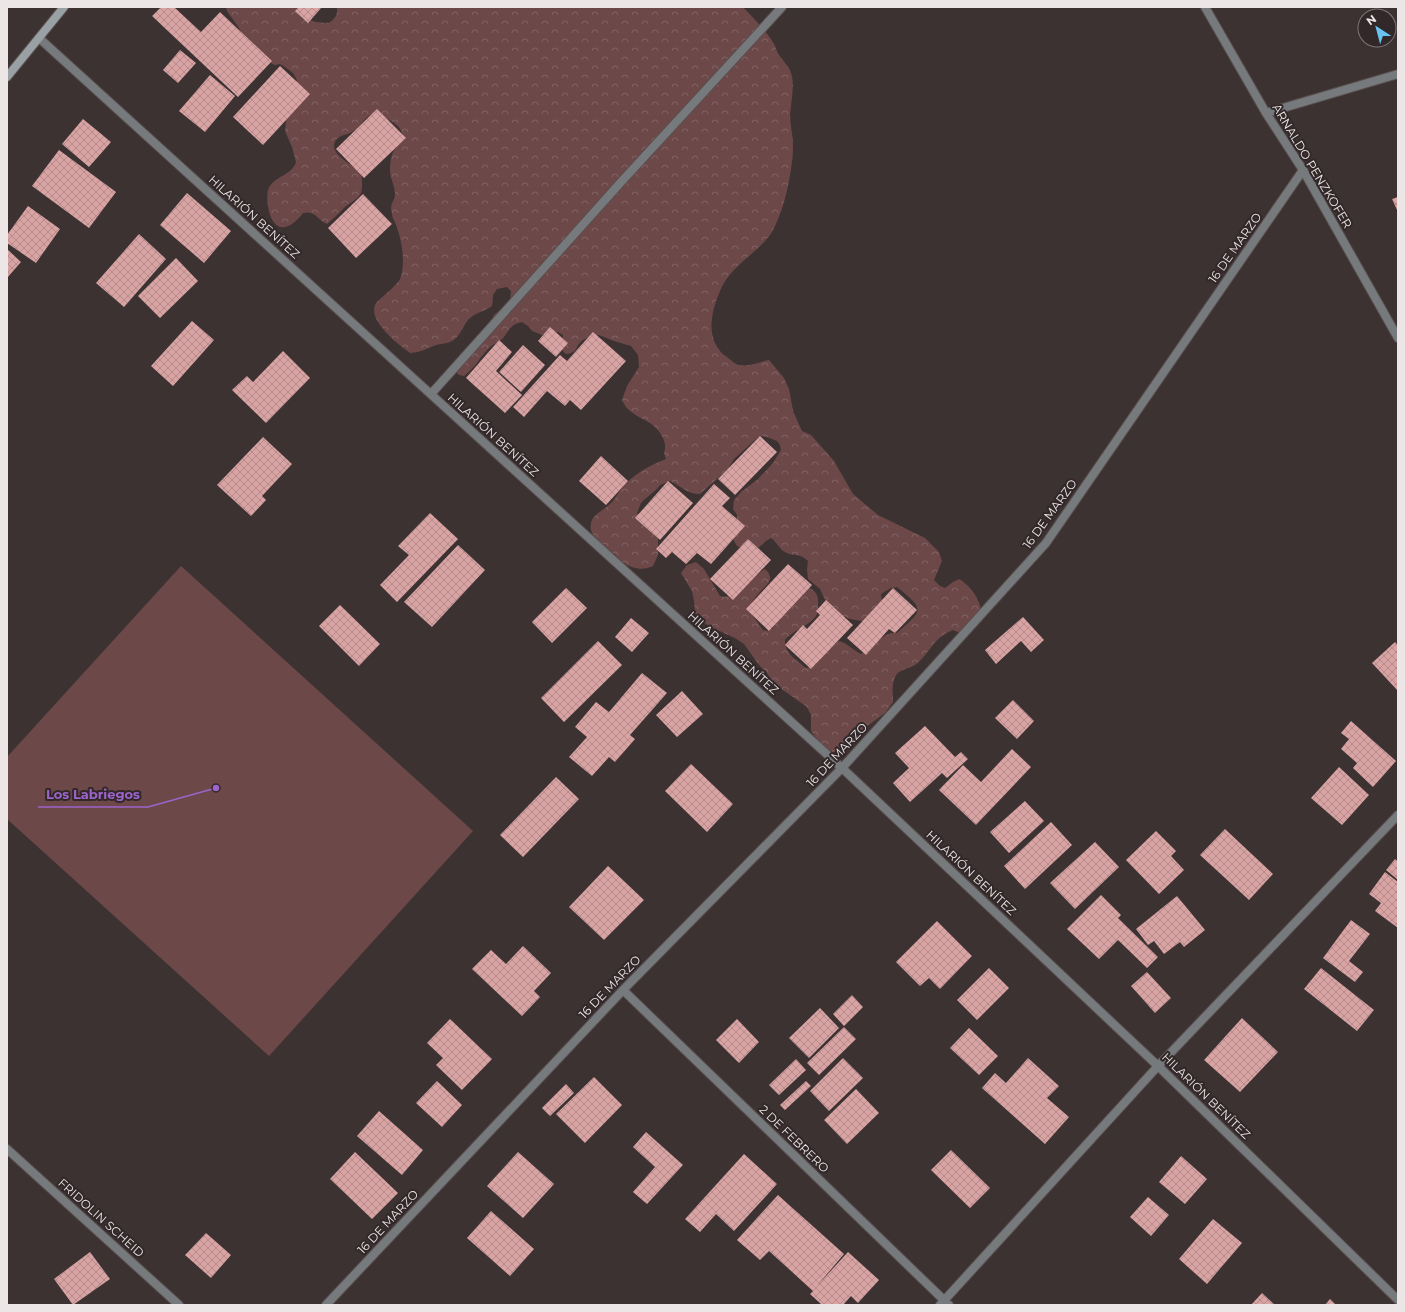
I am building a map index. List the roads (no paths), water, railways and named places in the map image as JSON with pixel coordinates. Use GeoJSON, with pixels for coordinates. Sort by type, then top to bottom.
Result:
{"type":"FeatureCollection","features":[{"type":"Feature","properties":{"kind":"main road"},"geometry":{"type":"LineString","coordinates":[[7,77],[64,7]]}},
{"type":"Feature","properties":{"kind":"street"},"geometry":{"type":"LineString","coordinates":[[431,394],[622,180],[782,7]]}},
{"type":"Feature","properties":{"kind":"street","name":"ARNALDO PENZKOFER"},"geometry":{"type":"LineString","coordinates":[[1205,7],[1266,114],[1303,170],[1398,338]]}},
{"type":"Feature","properties":{"kind":"street","name":"HILARIÓN BENÍTEZ"},"geometry":{"type":"LineString","coordinates":[[39,38],[842,768],[1158,1066],[1398,1300]]}},
{"type":"Feature","properties":{"kind":"street"},"geometry":{"type":"LineString","coordinates":[[1266,114],[1398,74]]}},
{"type":"Feature","properties":{"kind":"street","name":"16 DE MARZO"},"geometry":{"type":"LineString","coordinates":[[326,1305],[623,990],[842,768],[1046,543],[1303,170]]}},
{"type":"Feature","properties":{"kind":"street"},"geometry":{"type":"LineString","coordinates":[[945,1304],[1158,1066],[1398,815]]}},
{"type":"Feature","properties":{"kind":"street","name":"2 DE FEBRERO"},"geometry":{"type":"LineString","coordinates":[[623,990],[945,1304]]}},
{"type":"Feature","properties":{"kind":"street","name":"FRIDOLIN SCHEID"},"geometry":{"type":"LineString","coordinates":[[7,1149],[178,1305]]}},
{"type":"Feature","properties":{"kind":"place","name":"Los Labriegos"},"geometry":{"type":"Point","coordinates":[216,788]}}]}
